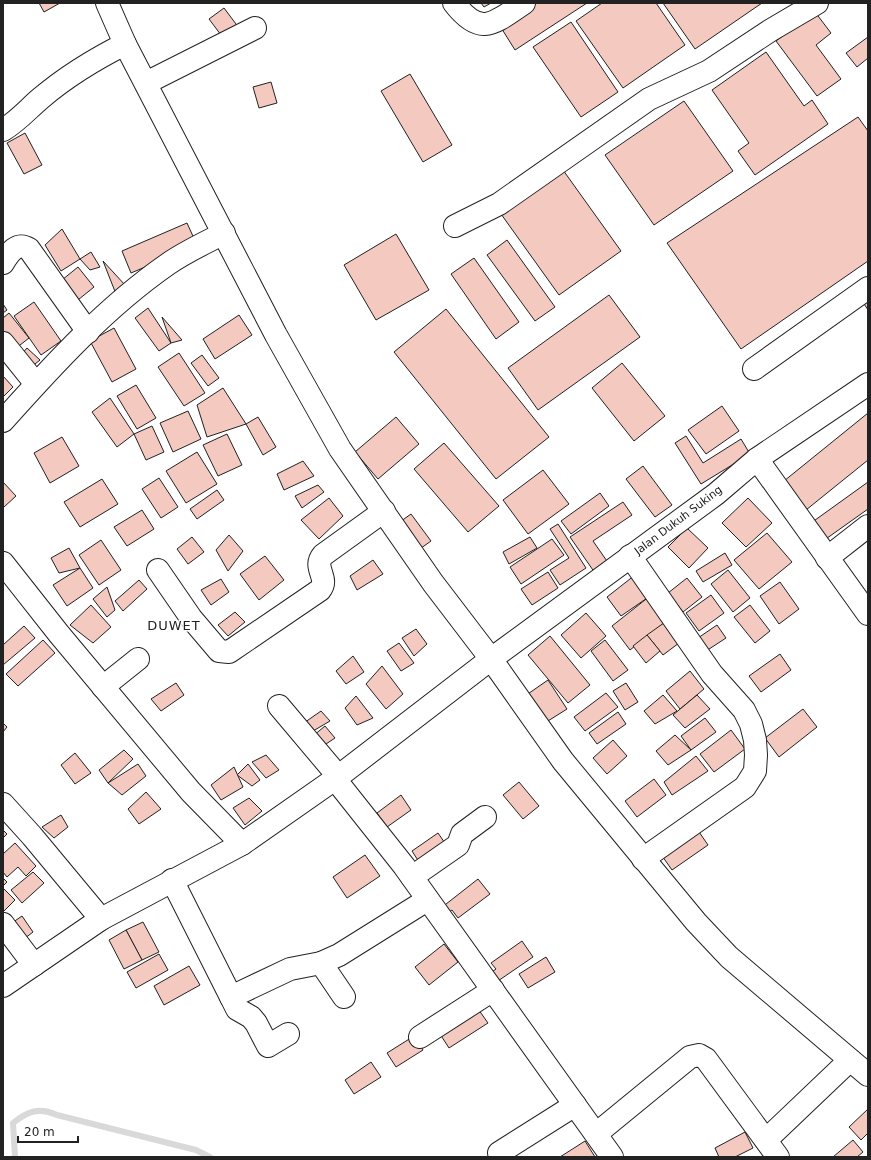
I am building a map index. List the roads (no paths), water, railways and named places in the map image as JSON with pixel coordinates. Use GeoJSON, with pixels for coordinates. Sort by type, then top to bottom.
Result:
{"type":"FeatureCollection","features":[{"type":"Feature","properties":{"kind":"street"},"geometry":{"type":"LineString","coordinates":[[107,3],[125,44],[276,335],[340,449],[433,583],[491,660],[563,761],[696,922],[729,957],[868,1075]]}},
{"type":"Feature","properties":{"kind":"street"},"geometry":{"type":"LineString","coordinates":[[454,3],[463,15],[473,22],[489,24],[524,3]]}},
{"type":"Feature","properties":{"kind":"street"},"geometry":{"type":"LineString","coordinates":[[455,226],[499,204],[649,99],[709,71],[771,30],[817,3]]}},
{"type":"Feature","properties":{"kind":"street"},"geometry":{"type":"LineString","coordinates":[[146,83],[255,28]]}},
{"type":"Feature","properties":{"kind":"street"},"geometry":{"type":"LineString","coordinates":[[3,130],[19,119],[39,99],[76,71],[125,44]]}},
{"type":"Feature","properties":{"kind":"street"},"geometry":{"type":"LineString","coordinates":[[3,421],[36,384],[114,305],[168,264],[224,233]]}},
{"type":"Feature","properties":{"kind":"street"},"geometry":{"type":"LineString","coordinates":[[3,263],[10,252],[18,247],[25,246],[29,249],[88,332]]}},
{"type":"Feature","properties":{"kind":"street"},"geometry":{"type":"LineString","coordinates":[[754,370],[868,288]]}},
{"type":"Feature","properties":{"kind":"street"},"geometry":{"type":"LineString","coordinates":[[3,343],[36,384]]}},
{"type":"Feature","properties":{"kind":"street","name":"Jalan Dukuh Suking"},"geometry":{"type":"LineString","coordinates":[[3,986],[101,919],[242,844],[337,777],[630,556],[716,494],[757,459],[868,384]]}},
{"type":"Feature","properties":{"kind":"street"},"geometry":{"type":"LineString","coordinates":[[757,459],[868,614]]}},
{"type":"Feature","properties":{"kind":"street"},"geometry":{"type":"LineString","coordinates":[[158,570],[191,618],[219,651],[229,652],[260,629],[320,590],[324,585],[324,580],[318,565],[319,560],[323,555],[384,511]]}},
{"type":"Feature","properties":{"kind":"street"},"geometry":{"type":"LineString","coordinates":[[827,558],[868,526]]}},
{"type":"Feature","properties":{"kind":"street"},"geometry":{"type":"LineString","coordinates":[[630,556],[712,674],[744,710],[755,740],[756,756],[754,771],[745,787],[643,859]]}},
{"type":"Feature","properties":{"kind":"street"},"geometry":{"type":"LineString","coordinates":[[3,563],[103,687],[191,792],[242,844]]}},
{"type":"Feature","properties":{"kind":"street"},"geometry":{"type":"LineString","coordinates":[[103,687],[138,659]]}},
{"type":"Feature","properties":{"kind":"street"},"geometry":{"type":"LineString","coordinates":[[279,706],[337,777],[412,877],[612,1157]]}},
{"type":"Feature","properties":{"kind":"street"},"geometry":{"type":"LineString","coordinates":[[3,804],[32,836],[101,919]]}},
{"type":"Feature","properties":{"kind":"street"},"geometry":{"type":"LineString","coordinates":[[412,877],[458,845],[462,834],[485,817]]}},
{"type":"Feature","properties":{"kind":"street"},"geometry":{"type":"LineString","coordinates":[[172,880],[237,1009],[251,1017],[256,1023],[268,1046],[288,1034]]}},
{"type":"Feature","properties":{"kind":"street"},"geometry":{"type":"LineString","coordinates":[[231,997],[290,969],[321,963],[339,955],[427,900]]}},
{"type":"Feature","properties":{"kind":"street"},"geometry":{"type":"LineString","coordinates":[[3,924],[34,965]]}},
{"type":"Feature","properties":{"kind":"street"},"geometry":{"type":"LineString","coordinates":[[321,963],[344,997]]}},
{"type":"Feature","properties":{"kind":"street"},"geometry":{"type":"LineString","coordinates":[[420,1037],[493,990]]}},
{"type":"Feature","properties":{"kind":"street"},"geometry":{"type":"LineString","coordinates":[[596,1134],[690,1057],[699,1055],[706,1059],[772,1149],[850,1060]]}},
{"type":"Feature","properties":{"kind":"street"},"geometry":{"type":"LineString","coordinates":[[499,1153],[575,1105]]}},
{"type":"Feature","properties":{"kind":"waterway"},"geometry":{"type":"LineString","coordinates":[[15,1157],[13,1123],[29,1113],[39,1111],[45,1111],[196,1150],[210,1157]]}},
{"type":"Feature","properties":{"kind":"district","name":"DUWET"},"geometry":{"type":"Point","coordinates":[174,625]}}]}
